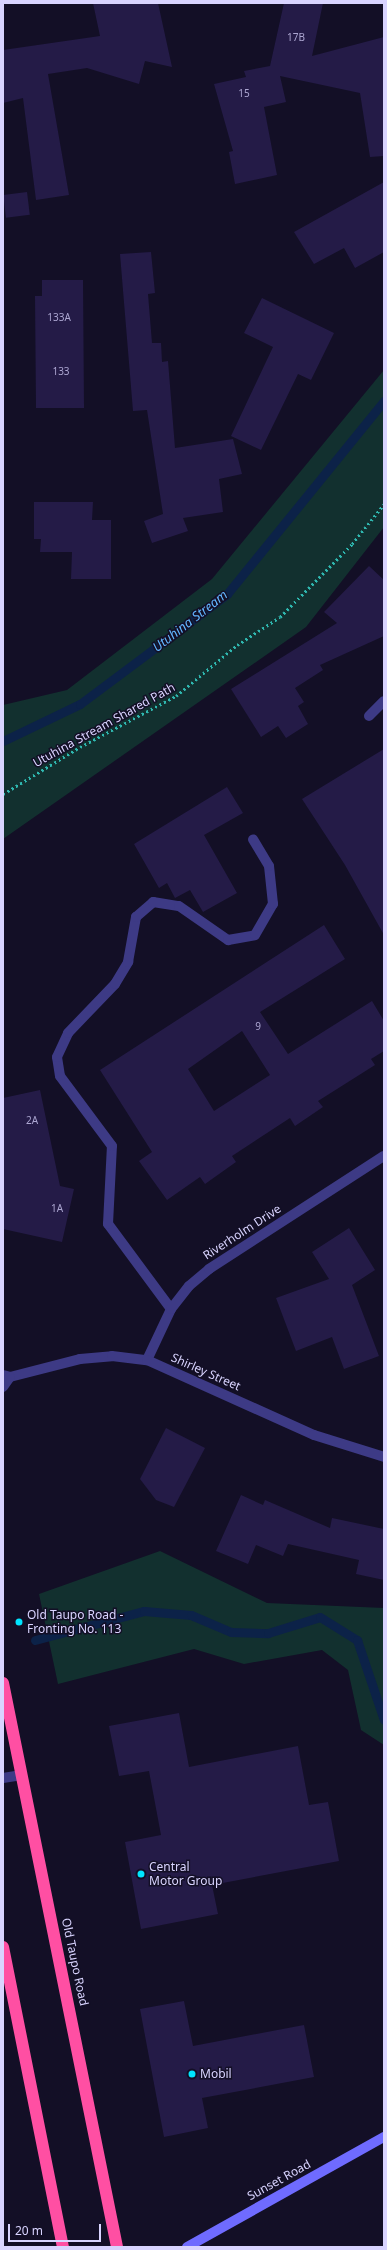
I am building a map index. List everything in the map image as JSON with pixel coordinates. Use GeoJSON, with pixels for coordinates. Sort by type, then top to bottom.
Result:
{"type":"FeatureCollection","features":[{"type":"Feature","properties":{"kind":"highway","name":"Old Taupo Road"},"geometry":{"type":"LineString","coordinates":[[3,1683],[117,2247]]}},
{"type":"Feature","properties":{"kind":"highway"},"geometry":{"type":"LineString","coordinates":[[3,1947],[63,2247]]}},
{"type":"Feature","properties":{"kind":"main road","name":"Sunset Road"},"geometry":{"type":"LineString","coordinates":[[187,2247],[384,2137]]}},
{"type":"Feature","properties":{"kind":"street"},"geometry":{"type":"LineString","coordinates":[[369,716],[384,701]]}},
{"type":"Feature","properties":{"kind":"street"},"geometry":{"type":"LineString","coordinates":[[170,1309],[108,1224],[112,1146],[60,1076],[57,1057],[68,1032],[115,984],[128,962],[136,917],[153,902],[179,906],[228,940],[255,935],[273,904],[269,866],[253,839]]}},
{"type":"Feature","properties":{"kind":"street","name":"Riverholm Drive"},"geometry":{"type":"LineString","coordinates":[[147,1360],[170,1309],[188,1286],[209,1269],[384,1156]]}},
{"type":"Feature","properties":{"kind":"street","name":"Shirley Street"},"geometry":{"type":"LineString","coordinates":[[3,1387],[7,1376],[80,1359],[112,1356],[147,1360],[314,1435],[384,1457]]}},
{"type":"Feature","properties":{"kind":"street"},"geometry":{"type":"LineString","coordinates":[[3,1778],[22,1775]]}},
{"type":"Feature","properties":{"kind":"path","name":"Utuhina Stream Shared Path"},"geometry":{"type":"LineString","coordinates":[[3,794],[80,747],[176,696],[237,645],[280,617],[352,544],[384,504]]}},
{"type":"Feature","properties":{"kind":"green space"},"geometry":{"type":"Polygon","coordinates":[[[384,370],[384,527],[306,627],[3,839],[3,705],[67,690],[212,579],[384,370]]]}},
{"type":"Feature","properties":{"kind":"green space"},"geometry":{"type":"Polygon","coordinates":[[[160,1551],[267,1603],[384,1608],[384,1745],[361,1730],[348,1670],[322,1650],[244,1664],[194,1649],[58,1684],[39,1594],[160,1551]]]}},
{"type":"Feature","properties":{"kind":"building"},"geometry":{"type":"Polygon","coordinates":[[[93,3],[158,3],[172,67],[145,61],[139,84],[87,68],[48,74],[69,195],[36,200],[23,98],[3,103],[3,50],[100,36],[93,3]]]}},
{"type":"Feature","properties":{"kind":"building"},"geometry":{"type":"Polygon","coordinates":[[[284,3],[323,3],[312,56],[384,37],[384,156],[370,157],[360,93],[280,76],[286,102],[264,107],[277,175],[235,184],[229,152],[233,151],[214,84],[246,77],[244,71],[270,66],[284,3]]]}},
{"type":"Feature","properties":{"kind":"building"},"geometry":{"type":"Polygon","coordinates":[[[384,182],[384,252],[355,268],[344,248],[314,264],[294,232],[384,182]]]}},
{"type":"Feature","properties":{"kind":"building"},"geometry":{"type":"Polygon","coordinates":[[[27,192],[30,215],[6,218],[3,195],[27,192]]]}},
{"type":"Feature","properties":{"kind":"building"},"geometry":{"type":"Polygon","coordinates":[[[151,252],[155,293],[148,294],[152,343],[161,343],[162,362],[168,361],[175,448],[233,439],[242,474],[219,479],[223,512],[183,518],[188,531],[152,543],[144,521],[163,514],[147,410],[133,411],[120,254],[151,252]]]}},
{"type":"Feature","properties":{"kind":"building"},"geometry":{"type":"Polygon","coordinates":[[[42,280],[83,280],[84,408],[36,408],[35,296],[42,296],[42,280]]]}},
{"type":"Feature","properties":{"kind":"building"},"geometry":{"type":"Polygon","coordinates":[[[262,298],[334,333],[311,380],[298,374],[261,450],[231,436],[273,347],[244,333],[262,298]]]}},
{"type":"Feature","properties":{"kind":"building"},"geometry":{"type":"Polygon","coordinates":[[[34,502],[93,502],[92,520],[111,520],[111,579],[71,579],[72,552],[40,552],[41,539],[34,539],[34,502]]]}},
{"type":"Feature","properties":{"kind":"building"},"geometry":{"type":"Polygon","coordinates":[[[369,566],[384,580],[384,636],[320,665],[323,670],[295,688],[304,702],[298,706],[308,724],[286,738],[278,726],[261,737],[231,689],[337,623],[324,612],[369,566]]]}},
{"type":"Feature","properties":{"kind":"building"},"geometry":{"type":"Polygon","coordinates":[[[384,749],[384,935],[345,865],[302,799],[384,749]]]}},
{"type":"Feature","properties":{"kind":"building"},"geometry":{"type":"Polygon","coordinates":[[[227,787],[243,813],[204,835],[237,893],[203,912],[190,890],[175,898],[167,883],[159,888],[134,844],[227,787]]]}},
{"type":"Feature","properties":{"kind":"building"},"geometry":{"type":"Polygon","coordinates":[[[324,925],[345,959],[260,1012],[288,1054],[372,1001],[384,1021],[384,1051],[371,1059],[375,1065],[318,1101],[323,1107],[295,1126],[290,1118],[232,1156],[236,1162],[205,1184],[200,1177],[167,1200],[139,1161],[152,1152],[100,1070],[324,925]],[[242,1031],[188,1069],[214,1111],[270,1075],[242,1031]]]}},
{"type":"Feature","properties":{"kind":"building"},"geometry":{"type":"Polygon","coordinates":[[[40,1090],[60,1186],[74,1189],[62,1242],[3,1229],[3,1098],[40,1090]]]}},
{"type":"Feature","properties":{"kind":"building"},"geometry":{"type":"Polygon","coordinates":[[[349,1228],[375,1270],[352,1285],[379,1356],[344,1369],[332,1337],[296,1351],[276,1298],[329,1279],[312,1252],[349,1228]]]}},
{"type":"Feature","properties":{"kind":"building"},"geometry":{"type":"Polygon","coordinates":[[[166,1428],[205,1448],[174,1507],[156,1500],[140,1479],[166,1428]]]}},
{"type":"Feature","properties":{"kind":"building"},"geometry":{"type":"Polygon","coordinates":[[[241,1495],[263,1505],[265,1500],[330,1528],[332,1518],[384,1529],[384,1580],[356,1574],[359,1560],[288,1544],[283,1556],[256,1545],[248,1564],[216,1551],[241,1495]]]}},
{"type":"Feature","properties":{"kind":"building"},"geometry":{"type":"Polygon","coordinates":[[[179,1713],[189,1767],[298,1746],[309,1805],[328,1802],[339,1861],[212,1885],[218,1914],[141,1929],[125,1842],[161,1835],[149,1771],[119,1776],[109,1726],[179,1713]]]}},
{"type":"Feature","properties":{"kind":"building"},"geometry":{"type":"Polygon","coordinates":[[[184,2001],[193,2046],[304,2025],[314,2077],[202,2098],[208,2128],[164,2137],[140,2009],[184,2001]]]}},
{"type":"Feature","properties":{"kind":"waterway","name":"Utuhina Stream"},"geometry":{"type":"LineString","coordinates":[[3,741],[80,704],[227,594],[384,401]]}},
{"type":"Feature","properties":{"kind":"waterway"},"geometry":{"type":"LineString","coordinates":[[35,1640],[144,1611],[191,1615],[231,1632],[268,1633],[320,1617],[357,1640],[384,1720]]}},
{"type":"Feature","properties":{"kind":"place","name":"Old Taupo Road - Fronting No. 113"},"geometry":{"type":"Point","coordinates":[19,1622]}},
{"type":"Feature","properties":{"kind":"place","name":"Central Motor Group"},"geometry":{"type":"Point","coordinates":[141,1874]}},
{"type":"Feature","properties":{"kind":"place","name":"Mobil"},"geometry":{"type":"Point","coordinates":[192,2074]}}]}
